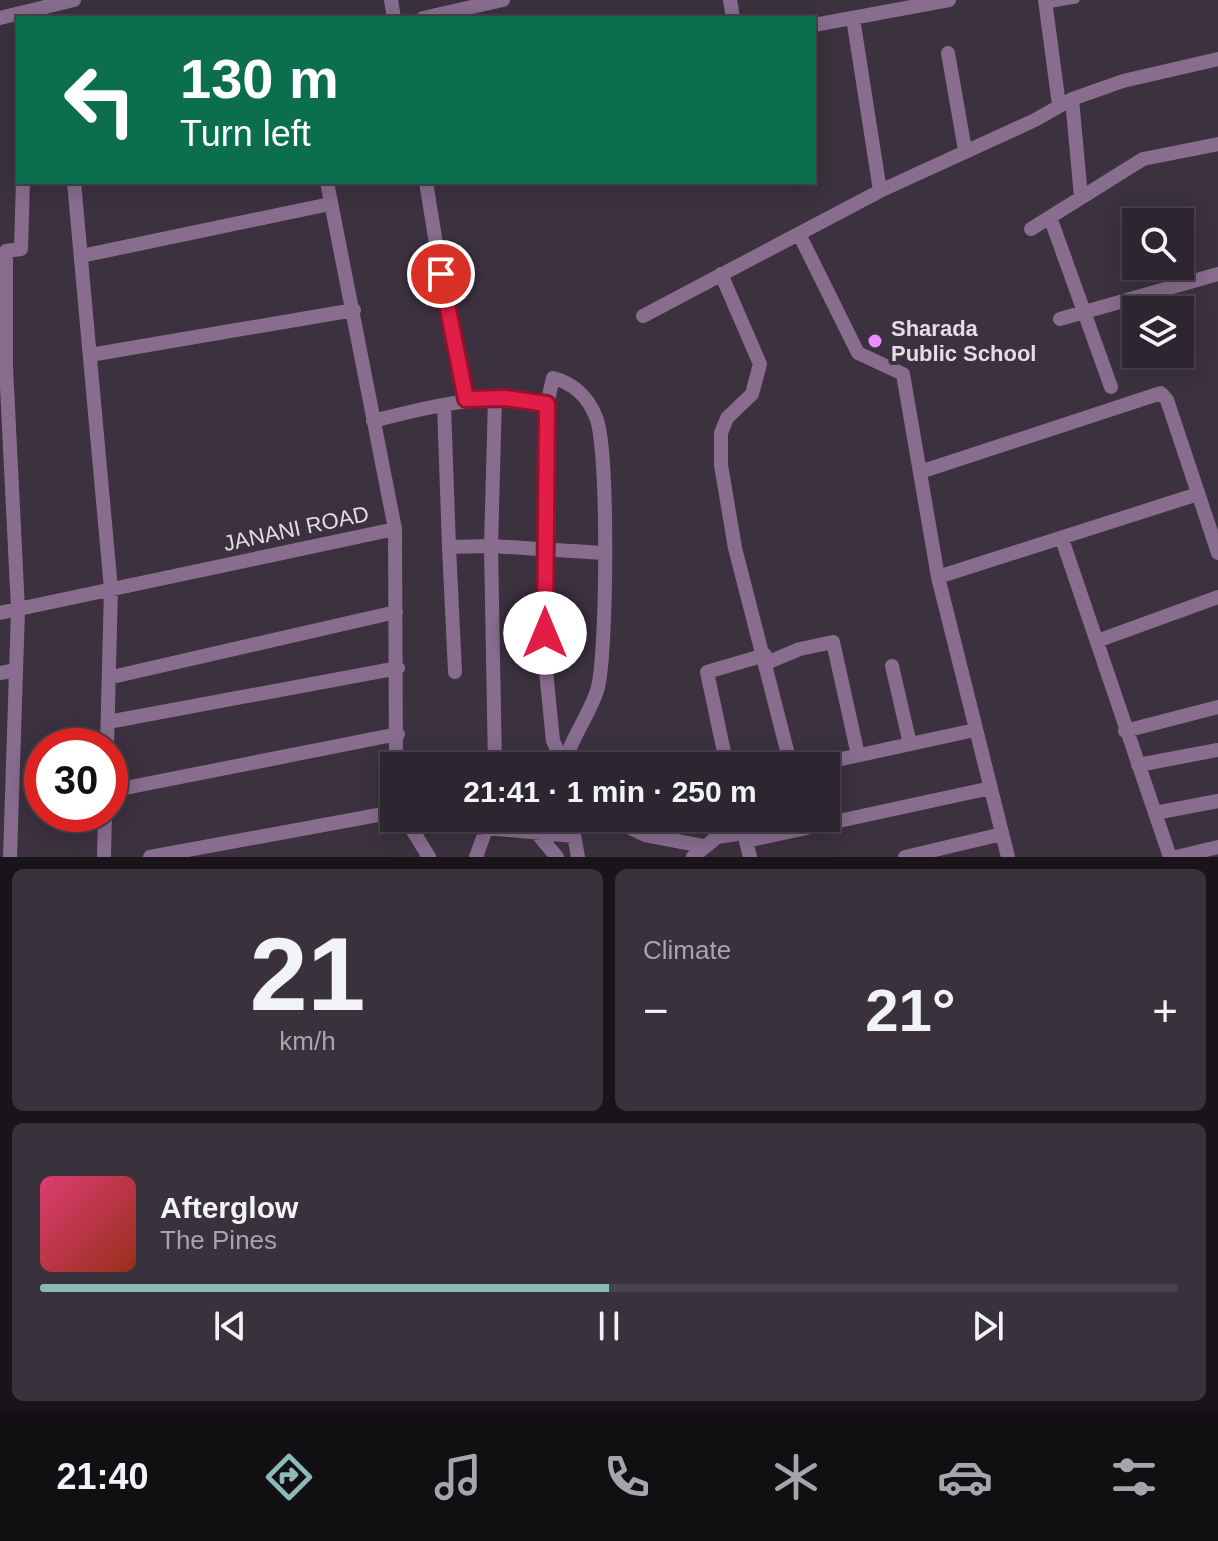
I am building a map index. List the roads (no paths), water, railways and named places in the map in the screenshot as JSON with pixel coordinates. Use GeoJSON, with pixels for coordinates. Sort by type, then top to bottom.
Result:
{"type":"FeatureCollection","features":[{"type":"Feature","properties":{"kind":"street"},"geometry":{"type":"LineString","coordinates":[[0,18],[74,0]]}},
{"type":"Feature","properties":{"kind":"street"},"geometry":{"type":"LineString","coordinates":[[430,16],[480,2],[503,0]]}},
{"type":"Feature","properties":{"kind":"street"},"geometry":{"type":"LineString","coordinates":[[816,25],[949,0]]}},
{"type":"Feature","properties":{"kind":"street"},"geometry":{"type":"LineString","coordinates":[[1046,3],[1081,197]]}},
{"type":"Feature","properties":{"kind":"street"},"geometry":{"type":"LineString","coordinates":[[853,18],[880,191]]}},
{"type":"Feature","properties":{"kind":"street"},"geometry":{"type":"LineString","coordinates":[[948,53],[965,150]]}},
{"type":"Feature","properties":{"kind":"street"},"geometry":{"type":"LineString","coordinates":[[643,316],[880,191],[1035,120],[1066,102],[1123,81],[1218,59]]}},
{"type":"Feature","properties":{"kind":"street"},"geometry":{"type":"LineString","coordinates":[[1031,229],[1143,159],[1218,144]]}},
{"type":"Feature","properties":{"kind":"street"},"geometry":{"type":"LineString","coordinates":[[10,857],[6,814],[7,744],[16,670],[18,610],[3,367],[3,251],[21,249],[23,184]]}},
{"type":"Feature","properties":{"kind":"street"},"geometry":{"type":"LineString","coordinates":[[74,184],[111,589],[112,677],[108,728]]}},
{"type":"Feature","properties":{"kind":"street","name":"JANANI ROAD"},"geometry":{"type":"LineString","coordinates":[[0,613],[395,529],[327,184]]}},
{"type":"Feature","properties":{"kind":"street"},"geometry":{"type":"LineString","coordinates":[[426,184],[451,336],[466,399]]}},
{"type":"Feature","properties":{"kind":"street"},"geometry":{"type":"LineString","coordinates":[[81,256],[330,204]]}},
{"type":"Feature","properties":{"kind":"street"},"geometry":{"type":"LineString","coordinates":[[1050,217],[1111,387]]}},
{"type":"Feature","properties":{"kind":"street"},"geometry":{"type":"LineString","coordinates":[[799,234],[858,353],[903,374],[938,577],[1008,857]]}},
{"type":"Feature","properties":{"kind":"street"},"geometry":{"type":"LineString","coordinates":[[721,274],[760,364],[752,394],[727,418],[719,445],[735,548],[788,752]]}},
{"type":"Feature","properties":{"kind":"street"},"geometry":{"type":"LineString","coordinates":[[1060,319],[1218,274]]}},
{"type":"Feature","properties":{"kind":"street"},"geometry":{"type":"LineString","coordinates":[[90,355],[354,310]]}},
{"type":"Feature","properties":{"kind":"street"},"geometry":{"type":"LineString","coordinates":[[558,752],[553,741],[545,661],[547,404],[553,378],[569,382],[595,415],[601,439],[604,553],[600,679],[570,752]]}},
{"type":"Feature","properties":{"kind":"street"},"geometry":{"type":"LineString","coordinates":[[920,472],[1157,392],[1167,400],[1218,553]]}},
{"type":"Feature","properties":{"kind":"street"},"geometry":{"type":"LineString","coordinates":[[495,398],[491,546],[495,752]]}},
{"type":"Feature","properties":{"kind":"street"},"geometry":{"type":"LineString","coordinates":[[373,421],[466,399],[495,398],[547,404]]}},
{"type":"Feature","properties":{"kind":"street"},"geometry":{"type":"LineString","coordinates":[[444,405],[455,672]]}},
{"type":"Feature","properties":{"kind":"street"},"geometry":{"type":"LineString","coordinates":[[938,577],[1198,494]]}},
{"type":"Feature","properties":{"kind":"street"},"geometry":{"type":"LineString","coordinates":[[395,529],[397,752]]}},
{"type":"Feature","properties":{"kind":"street"},"geometry":{"type":"LineString","coordinates":[[1062,539],[1170,857]]}},
{"type":"Feature","properties":{"kind":"street"},"geometry":{"type":"LineString","coordinates":[[449,547],[491,546],[604,553]]}},
{"type":"Feature","properties":{"kind":"street"},"geometry":{"type":"LineString","coordinates":[[1097,641],[1218,597]]}},
{"type":"Feature","properties":{"kind":"street"},"geometry":{"type":"LineString","coordinates":[[112,677],[396,612]]}},
{"type":"Feature","properties":{"kind":"street"},"geometry":{"type":"LineString","coordinates":[[724,752],[707,672],[833,642],[858,755]]}},
{"type":"Feature","properties":{"kind":"street"},"geometry":{"type":"LineString","coordinates":[[892,666],[910,744]]}},
{"type":"Feature","properties":{"kind":"street"},"geometry":{"type":"LineString","coordinates":[[108,722],[398,668]]}},
{"type":"Feature","properties":{"kind":"street"},"geometry":{"type":"LineString","coordinates":[[0,673],[16,670]]}},
{"type":"Feature","properties":{"kind":"street"},"geometry":{"type":"LineString","coordinates":[[1125,731],[1218,707]]}},
{"type":"Feature","properties":{"kind":"street"},"geometry":{"type":"LineString","coordinates":[[840,759],[975,730]]}},
{"type":"Feature","properties":{"kind":"street"},"geometry":{"type":"LineString","coordinates":[[128,787],[398,734]]}},
{"type":"Feature","properties":{"kind":"street"},"geometry":{"type":"LineString","coordinates":[[1138,765],[1218,750]]}},
{"type":"Feature","properties":{"kind":"street"},"geometry":{"type":"LineString","coordinates":[[840,814],[991,788]]}},
{"type":"Feature","properties":{"kind":"street"},"geometry":{"type":"LineString","coordinates":[[1155,813],[1218,801]]}},
{"type":"Feature","properties":{"kind":"street"},"geometry":{"type":"LineString","coordinates":[[150,857],[380,815]]}},
{"type":"Feature","properties":{"kind":"street"},"geometry":{"type":"LineString","coordinates":[[104,857],[105,832]]}},
{"type":"Feature","properties":{"kind":"street"},"geometry":{"type":"LineString","coordinates":[[476,857],[486,832]]}},
{"type":"Feature","properties":{"kind":"street"},"geometry":{"type":"LineString","coordinates":[[522,832],[539,836],[574,836]]}},
{"type":"Feature","properties":{"kind":"street"},"geometry":{"type":"LineString","coordinates":[[536,832],[557,857]]}},
{"type":"Feature","properties":{"kind":"street"},"geometry":{"type":"LineString","coordinates":[[573,832],[578,857]]}},
{"type":"Feature","properties":{"kind":"street"},"geometry":{"type":"LineString","coordinates":[[639,832],[703,846]]}},
{"type":"Feature","properties":{"kind":"street"},"geometry":{"type":"LineString","coordinates":[[693,857],[717,837],[739,832]]}},
{"type":"Feature","properties":{"kind":"street"},"geometry":{"type":"LineString","coordinates":[[743,832],[750,857]]}},
{"type":"Feature","properties":{"kind":"street"},"geometry":{"type":"LineString","coordinates":[[905,857],[1002,834]]}},
{"type":"Feature","properties":{"kind":"street"},"geometry":{"type":"LineString","coordinates":[[1176,857],[1218,847]]}},
{"type":"Feature","properties":{"kind":"street"},"geometry":{"type":"LineString","coordinates":[[419,850],[429,857]]}},
{"type":"Feature","properties":{"kind":"lane"},"geometry":{"type":"LineString","coordinates":[[1046,3],[1076,0]]}},
{"type":"Feature","properties":{"kind":"place","name":"Sharada Public School"},"geometry":{"type":"Point","coordinates":[875,341]}}]}
